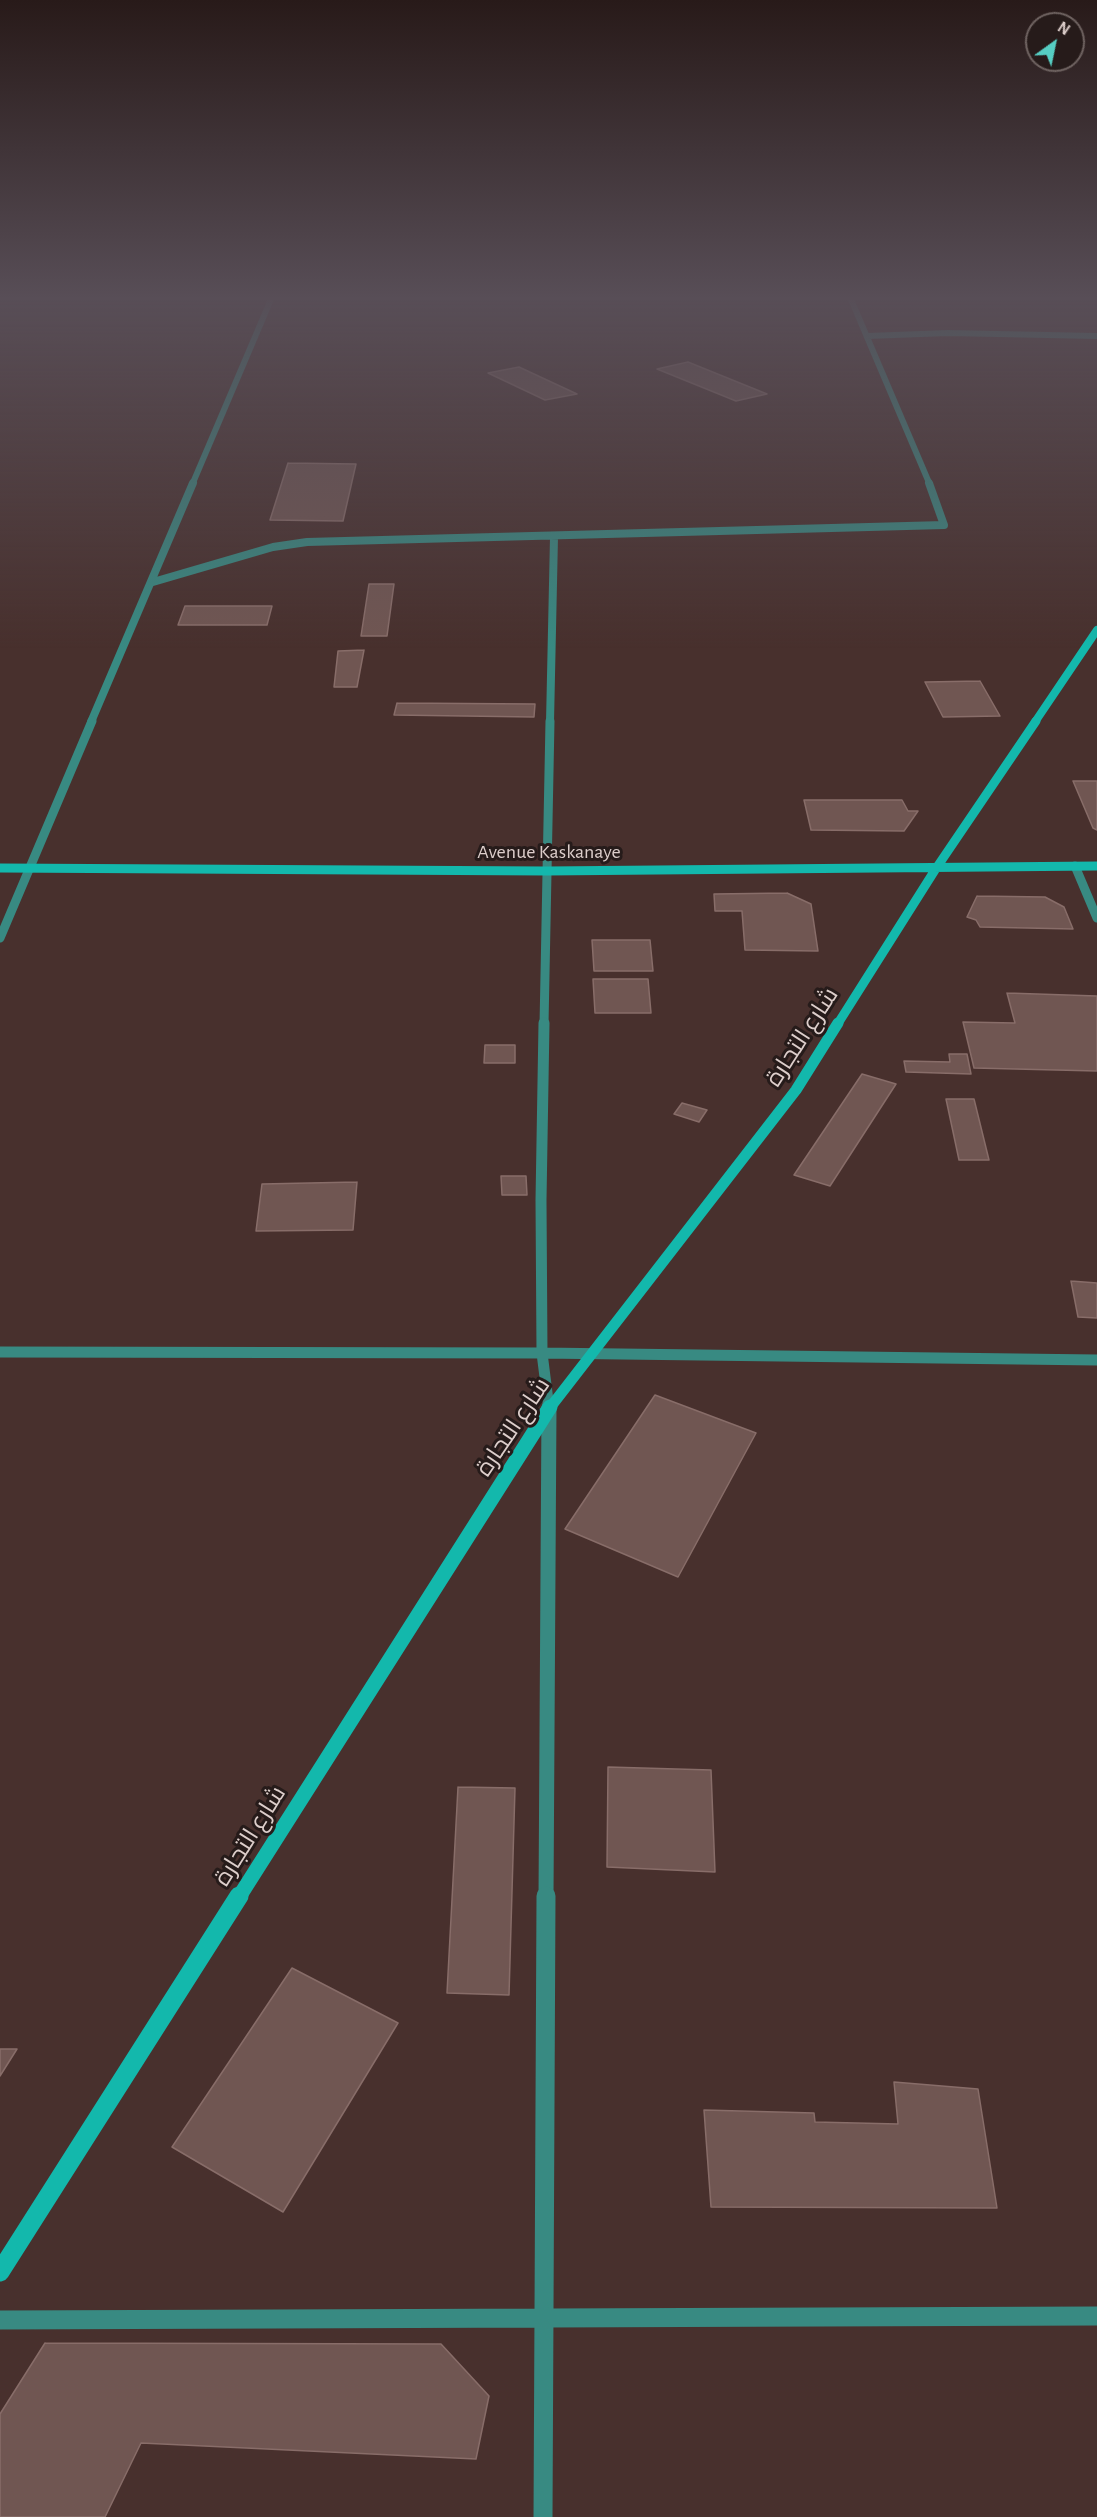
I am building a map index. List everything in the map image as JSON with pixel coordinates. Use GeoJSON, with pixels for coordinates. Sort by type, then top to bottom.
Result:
{"type":"FeatureCollection","features":[{"type":"Feature","properties":{"kind":"street"},"geometry":{"type":"LineString","coordinates":[[0,938],[223,414]]}},
{"type":"Feature","properties":{"kind":"street"},"geometry":{"type":"LineString","coordinates":[[153,582],[273,547],[307,542],[944,525],[944,519],[900,414]]}},
{"type":"Feature","properties":{"kind":"street"},"geometry":{"type":"LineString","coordinates":[[543,2517],[546,2320],[549,1409],[542,1353],[541,1200],[554,537]]}},
{"type":"Feature","properties":{"kind":"street","name":"شارع التجارة"},"geometry":{"type":"LineString","coordinates":[[0,2272],[549,1409],[796,1090],[934,870],[1097,630]]}},
{"type":"Feature","properties":{"kind":"street"},"geometry":{"type":"LineString","coordinates":[[1075,866],[1097,918]]}},
{"type":"Feature","properties":{"kind":"street","name":"Avenue Kaskanaye"},"geometry":{"type":"LineString","coordinates":[[0,867],[934,870],[1097,866]]}},
{"type":"Feature","properties":{"kind":"street"},"geometry":{"type":"LineString","coordinates":[[0,1352],[542,1353],[1097,1360]]}},
{"type":"Feature","properties":{"kind":"street"},"geometry":{"type":"LineString","coordinates":[[0,2320],[546,2320],[1097,2316]]}},
{"type":"Feature","properties":{"kind":"building"},"geometry":{"type":"Polygon","coordinates":[[[288,463],[356,464],[343,521],[270,520],[288,463]]]}},
{"type":"Feature","properties":{"kind":"building"},"geometry":{"type":"Polygon","coordinates":[[[369,584],[394,584],[387,636],[361,636],[369,584]]]}},
{"type":"Feature","properties":{"kind":"building"},"geometry":{"type":"Polygon","coordinates":[[[185,606],[272,606],[267,625],[178,625],[185,606]]]}},
{"type":"Feature","properties":{"kind":"building"},"geometry":{"type":"Polygon","coordinates":[[[364,650],[357,687],[334,687],[338,651],[364,650]]]}},
{"type":"Feature","properties":{"kind":"building"},"geometry":{"type":"Polygon","coordinates":[[[980,681],[1000,716],[943,717],[925,682],[980,681]]]}},
{"type":"Feature","properties":{"kind":"building"},"geometry":{"type":"Polygon","coordinates":[[[397,703],[535,704],[534,717],[394,715],[397,703]]]}},
{"type":"Feature","properties":{"kind":"building"},"geometry":{"type":"Polygon","coordinates":[[[1073,781],[1097,781],[1097,830],[1093,828],[1073,781]]]}},
{"type":"Feature","properties":{"kind":"building"},"geometry":{"type":"Polygon","coordinates":[[[804,800],[902,800],[908,811],[918,811],[904,831],[811,830],[804,800]]]}},
{"type":"Feature","properties":{"kind":"building"},"geometry":{"type":"Polygon","coordinates":[[[787,893],[811,904],[818,951],[745,950],[742,911],[715,911],[714,894],[787,893]]]}},
{"type":"Feature","properties":{"kind":"building"},"geometry":{"type":"Polygon","coordinates":[[[977,896],[1045,897],[1064,907],[1073,929],[980,927],[976,920],[967,917],[977,896]]]}},
{"type":"Feature","properties":{"kind":"building"},"geometry":{"type":"Polygon","coordinates":[[[592,940],[650,940],[653,971],[594,971],[592,940]]]}},
{"type":"Feature","properties":{"kind":"building"},"geometry":{"type":"Polygon","coordinates":[[[593,979],[648,979],[651,1013],[595,1013],[593,979]]]}},
{"type":"Feature","properties":{"kind":"building"},"geometry":{"type":"Polygon","coordinates":[[[1007,993],[1097,996],[1097,1071],[974,1068],[963,1022],[1015,1023],[1007,993]]]}},
{"type":"Feature","properties":{"kind":"building"},"geometry":{"type":"Polygon","coordinates":[[[485,1045],[515,1045],[515,1063],[484,1063],[485,1045]]]}},
{"type":"Feature","properties":{"kind":"building"},"geometry":{"type":"Polygon","coordinates":[[[949,1054],[967,1054],[971,1074],[906,1072],[904,1061],[950,1062],[949,1054]]]}},
{"type":"Feature","properties":{"kind":"building"},"geometry":{"type":"Polygon","coordinates":[[[862,1074],[896,1084],[830,1186],[794,1175],[862,1074]]]}},
{"type":"Feature","properties":{"kind":"building"},"geometry":{"type":"Polygon","coordinates":[[[946,1099],[974,1099],[989,1160],[959,1160],[946,1099]]]}},
{"type":"Feature","properties":{"kind":"building"},"geometry":{"type":"Polygon","coordinates":[[[682,1103],[707,1110],[699,1122],[674,1114],[682,1103]]]}},
{"type":"Feature","properties":{"kind":"building"},"geometry":{"type":"Polygon","coordinates":[[[501,1176],[526,1176],[527,1195],[502,1195],[501,1176]]]}},
{"type":"Feature","properties":{"kind":"building"},"geometry":{"type":"Polygon","coordinates":[[[357,1182],[353,1230],[256,1231],[262,1184],[357,1182]]]}},
{"type":"Feature","properties":{"kind":"building"},"geometry":{"type":"Polygon","coordinates":[[[1071,1281],[1097,1283],[1097,1318],[1078,1317],[1071,1281]]]}},
{"type":"Feature","properties":{"kind":"building"},"geometry":{"type":"Polygon","coordinates":[[[655,1395],[756,1433],[678,1577],[565,1529],[655,1395]]]}},
{"type":"Feature","properties":{"kind":"building"},"geometry":{"type":"Polygon","coordinates":[[[608,1767],[711,1770],[715,1872],[607,1867],[608,1767]]]}},
{"type":"Feature","properties":{"kind":"building"},"geometry":{"type":"Polygon","coordinates":[[[458,1787],[515,1788],[509,1995],[447,1993],[458,1787]]]}},
{"type":"Feature","properties":{"kind":"building"},"geometry":{"type":"Polygon","coordinates":[[[292,1968],[398,2023],[283,2212],[172,2147],[292,1968]]]}},
{"type":"Feature","properties":{"kind":"building"},"geometry":{"type":"Polygon","coordinates":[[[0,2049],[17,2049],[0,2076],[0,2049]]]}},
{"type":"Feature","properties":{"kind":"building"},"geometry":{"type":"Polygon","coordinates":[[[894,2082],[978,2089],[997,2208],[711,2207],[704,2110],[814,2113],[815,2122],[898,2124],[894,2082]]]}},
{"type":"Feature","properties":{"kind":"building"},"geometry":{"type":"Polygon","coordinates":[[[45,2343],[441,2344],[489,2396],[476,2459],[141,2443],[105,2517],[0,2517],[0,2414],[45,2343]]]}}]}
